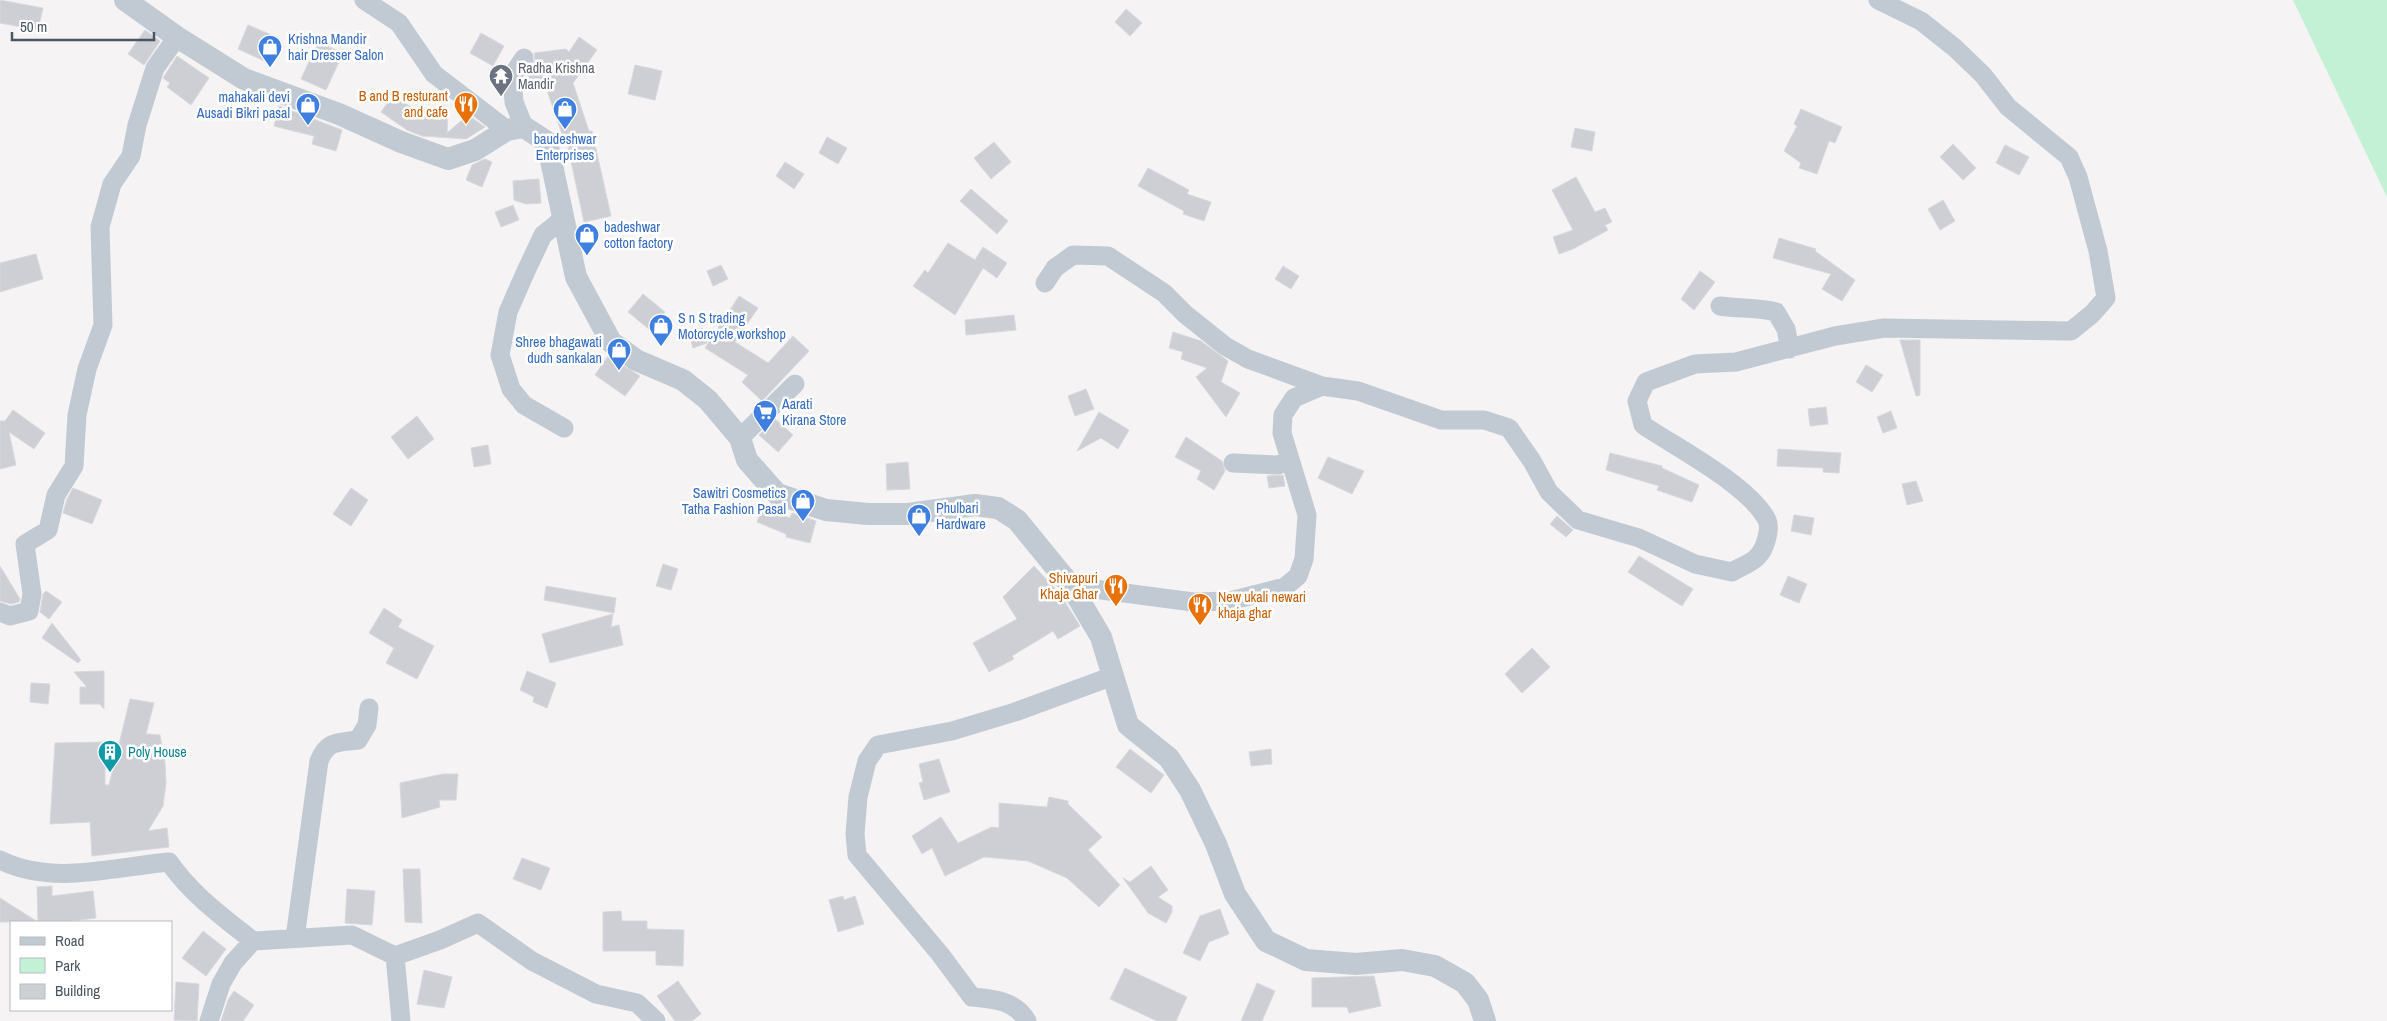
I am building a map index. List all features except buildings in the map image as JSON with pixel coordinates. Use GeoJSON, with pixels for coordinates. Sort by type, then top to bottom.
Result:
{"type":"FeatureCollection","features":[{"type":"Feature","properties":{"kind":"street"},"geometry":{"type":"LineString","coordinates":[[125,0],[177,37],[244,79],[339,114],[401,142],[448,159],[475,150],[515,128]]}},
{"type":"Feature","properties":{"kind":"street"},"geometry":{"type":"LineString","coordinates":[[364,0],[398,23],[434,74],[515,128],[547,142],[576,277],[611,342],[636,360],[683,380],[708,400],[740,438],[747,460],[777,494],[826,510],[868,514],[908,514],[975,504],[998,508],[1017,520],[1071,586],[1101,637],[1128,725],[1169,758],[1190,790],[1216,844],[1235,894],[1266,941],[1306,960],[1356,964],[1402,960],[1435,966],[1465,983],[1478,1000],[1485,1021]]}},
{"type":"Feature","properties":{"kind":"street"},"geometry":{"type":"LineString","coordinates":[[1045,283],[1055,268],[1073,255],[1108,256],[1164,293],[1185,314],[1225,346],[1248,359],[1322,386],[1358,391],[1441,420],[1484,420],[1509,428],[1532,461],[1549,492],[1578,520],[1638,538],[1695,564],[1732,572],[1758,557],[1766,542],[1768,522],[1755,502],[1736,485],[1643,425],[1636,401],[1646,382],[1695,364],[1736,362],[1835,336],[1884,328],[2071,331],[2092,314],[2106,298],[2098,251],[2078,177],[2069,157],[2008,107],[1983,75],[1955,48],[1921,21],[1878,0]]}},
{"type":"Feature","properties":{"kind":"street"},"geometry":{"type":"LineString","coordinates":[[0,612],[10,616],[29,611],[32,594],[25,544],[48,530],[56,495],[74,466],[77,415],[86,370],[103,325],[100,227],[112,184],[130,156],[137,125],[155,68],[177,37]]}},
{"type":"Feature","properties":{"kind":"street"},"geometry":{"type":"LineString","coordinates":[[515,128],[512,76],[524,58]]}},
{"type":"Feature","properties":{"kind":"street"},"geometry":{"type":"LineString","coordinates":[[564,218],[543,236],[526,271],[508,312],[500,355],[511,389],[524,405],[564,428]]}},
{"type":"Feature","properties":{"kind":"street"},"geometry":{"type":"LineString","coordinates":[[1720,306],[1744,310],[1762,308],[1776,312],[1786,329],[1790,349]]}},
{"type":"Feature","properties":{"kind":"street"},"geometry":{"type":"LineString","coordinates":[[740,438],[795,384]]}},
{"type":"Feature","properties":{"kind":"street"},"geometry":{"type":"LineString","coordinates":[[1071,586],[1193,602],[1230,601],[1285,587],[1298,576],[1304,559],[1307,515],[1282,434],[1283,415],[1294,398],[1322,386]]}},
{"type":"Feature","properties":{"kind":"street"},"geometry":{"type":"LineString","coordinates":[[1233,463],[1278,465],[1290,460]]}},
{"type":"Feature","properties":{"kind":"street"},"geometry":{"type":"LineString","coordinates":[[1027,1021],[1022,1014],[1003,1000],[972,996],[940,954],[866,867],[857,855],[855,834],[858,797],[867,761],[878,745],[952,731],[1015,712],[1113,676]]}},
{"type":"Feature","properties":{"kind":"street"},"geometry":{"type":"LineString","coordinates":[[295,938],[319,761],[325,748],[333,743],[358,740],[367,725],[369,708]]}},
{"type":"Feature","properties":{"kind":"street"},"geometry":{"type":"LineString","coordinates":[[0,860],[44,873],[118,870],[168,862],[179,876],[213,910],[253,941],[352,935],[395,956],[440,940],[478,923],[532,961],[596,994],[637,1003],[656,1021]]}},
{"type":"Feature","properties":{"kind":"street"},"geometry":{"type":"LineString","coordinates":[[209,1021],[221,984],[233,963],[253,941]]}},
{"type":"Feature","properties":{"kind":"street"},"geometry":{"type":"LineString","coordinates":[[395,956],[401,1021]]}},
{"type":"Feature","properties":{"kind":"green space"},"geometry":{"type":"Polygon","coordinates":[[[2293,0],[2387,0],[2387,197],[2293,0]]]}},
{"type":"Feature","properties":{"kind":"place","name":"Krishna Mandir hair Dresser Salon"},"geometry":{"type":"Point","coordinates":[270,68]}},
{"type":"Feature","properties":{"kind":"place","name":"Radha Krishna Mandir"},"geometry":{"type":"Point","coordinates":[501,97]}},
{"type":"Feature","properties":{"kind":"place","name":"B and B resturant and cafe"},"geometry":{"type":"Point","coordinates":[466,125]}},
{"type":"Feature","properties":{"kind":"place","name":"mahakali devi Ausadi Bikri pasal"},"geometry":{"type":"Point","coordinates":[308,126]}},
{"type":"Feature","properties":{"kind":"place","name":"baudeshwar Enterprises"},"geometry":{"type":"Point","coordinates":[565,130]}},
{"type":"Feature","properties":{"kind":"place","name":"badeshwar cotton factory"},"geometry":{"type":"Point","coordinates":[587,256]}},
{"type":"Feature","properties":{"kind":"place","name":"S n S trading Motorcycle workshop"},"geometry":{"type":"Point","coordinates":[661,347]}},
{"type":"Feature","properties":{"kind":"place","name":"Shree bhagawati dudh sankalan"},"geometry":{"type":"Point","coordinates":[619,371]}},
{"type":"Feature","properties":{"kind":"place","name":"Aarati Kirana Store"},"geometry":{"type":"Point","coordinates":[765,433]}},
{"type":"Feature","properties":{"kind":"place","name":"Sawitri Cosmetics Tatha Fashion Pasal"},"geometry":{"type":"Point","coordinates":[803,522]}},
{"type":"Feature","properties":{"kind":"place","name":"Phulbari Hardware"},"geometry":{"type":"Point","coordinates":[919,537]}},
{"type":"Feature","properties":{"kind":"place","name":"Shivapuri Khaja Ghar"},"geometry":{"type":"Point","coordinates":[1116,607]}},
{"type":"Feature","properties":{"kind":"place","name":"New ukali newari khaja ghar"},"geometry":{"type":"Point","coordinates":[1200,626]}},
{"type":"Feature","properties":{"kind":"place","name":"Poly House"},"geometry":{"type":"Point","coordinates":[110,773]}}]}
